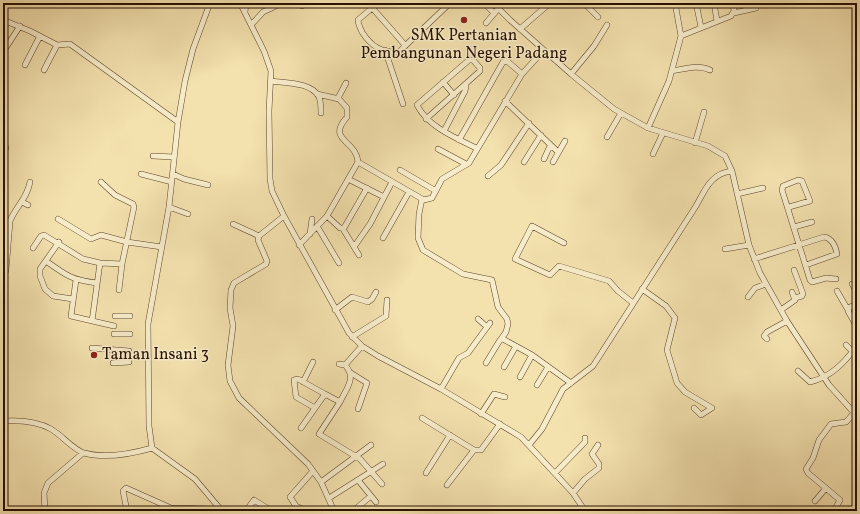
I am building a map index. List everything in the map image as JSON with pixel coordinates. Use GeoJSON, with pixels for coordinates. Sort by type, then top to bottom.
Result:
{"type":"FeatureCollection","features":[{"type":"Feature","properties":{"kind":"street"},"geometry":{"type":"LineString","coordinates":[[210,3],[193,49],[178,122],[170,207],[148,324],[149,426],[152,448],[195,479],[222,511]]}},
{"type":"Feature","properties":{"kind":"street"},"geometry":{"type":"LineString","coordinates":[[240,3],[267,58],[271,71],[269,111],[270,179],[272,191],[335,310],[352,337],[362,346],[441,389],[520,437],[555,472],[573,493],[583,510]]}},
{"type":"Feature","properties":{"kind":"street"},"geometry":{"type":"LineString","coordinates":[[244,12],[246,3]]}},
{"type":"Feature","properties":{"kind":"street"},"geometry":{"type":"LineString","coordinates":[[251,24],[263,12],[279,6],[282,3]]}},
{"type":"Feature","properties":{"kind":"street"},"geometry":{"type":"LineString","coordinates":[[368,3],[405,46]]}},
{"type":"Feature","properties":{"kind":"street"},"geometry":{"type":"LineString","coordinates":[[372,8],[358,20],[358,25],[369,43],[378,49],[399,52],[450,3]]}},
{"type":"Feature","properties":{"kind":"street"},"geometry":{"type":"LineString","coordinates":[[484,3],[520,29],[571,74],[621,113],[648,128],[708,146],[720,152],[727,160],[732,171],[754,260],[766,284],[787,321],[824,377],[855,415],[846,422],[833,422],[819,440],[813,458],[807,467],[808,473],[840,500],[835,509]]}},
{"type":"Feature","properties":{"kind":"street"},"geometry":{"type":"LineString","coordinates":[[493,3],[496,11]]}},
{"type":"Feature","properties":{"kind":"street"},"geometry":{"type":"LineString","coordinates":[[520,29],[550,3]]}},
{"type":"Feature","properties":{"kind":"street"},"geometry":{"type":"LineString","coordinates":[[584,3],[598,17]]}},
{"type":"Feature","properties":{"kind":"street"},"geometry":{"type":"LineString","coordinates":[[648,128],[672,71],[681,36],[675,3]]}},
{"type":"Feature","properties":{"kind":"street"},"geometry":{"type":"LineString","coordinates":[[696,3],[701,27]]}},
{"type":"Feature","properties":{"kind":"street"},"geometry":{"type":"LineString","coordinates":[[714,3],[717,21]]}},
{"type":"Feature","properties":{"kind":"street"},"geometry":{"type":"LineString","coordinates":[[733,3],[734,13]]}},
{"type":"Feature","properties":{"kind":"street"},"geometry":{"type":"LineString","coordinates":[[681,36],[731,16],[734,13],[756,8]]}},
{"type":"Feature","properties":{"kind":"street"},"geometry":{"type":"LineString","coordinates":[[486,23],[496,11]]}},
{"type":"Feature","properties":{"kind":"street"},"geometry":{"type":"LineString","coordinates":[[3,20],[20,26],[58,46],[70,44],[178,122]]}},
{"type":"Feature","properties":{"kind":"street"},"geometry":{"type":"LineString","coordinates":[[571,74],[594,46],[607,25]]}},
{"type":"Feature","properties":{"kind":"street"},"geometry":{"type":"LineString","coordinates":[[3,52],[20,26]]}},
{"type":"Feature","properties":{"kind":"street"},"geometry":{"type":"LineString","coordinates":[[25,64],[40,36]]}},
{"type":"Feature","properties":{"kind":"street"},"geometry":{"type":"LineString","coordinates":[[44,70],[58,46]]}},
{"type":"Feature","properties":{"kind":"street"},"geometry":{"type":"LineString","coordinates":[[385,50],[403,104]]}},
{"type":"Feature","properties":{"kind":"street"},"geometry":{"type":"LineString","coordinates":[[271,81],[304,86],[317,94],[338,98],[341,100],[348,111],[347,117],[340,125],[340,135],[354,149],[358,162],[422,199],[432,198],[442,179],[469,163],[476,148],[522,74],[544,50]]}},
{"type":"Feature","properties":{"kind":"street"},"geometry":{"type":"LineString","coordinates":[[426,119],[466,86],[481,70],[472,59],[418,103],[417,106],[426,119],[459,140],[476,148]]}},
{"type":"Feature","properties":{"kind":"street"},"geometry":{"type":"LineString","coordinates":[[459,140],[504,62],[507,61],[522,74]]}},
{"type":"Feature","properties":{"kind":"street"},"geometry":{"type":"LineString","coordinates":[[672,71],[696,67],[710,70]]}},
{"type":"Feature","properties":{"kind":"street"},"geometry":{"type":"LineString","coordinates":[[443,82],[454,95]]}},
{"type":"Feature","properties":{"kind":"street"},"geometry":{"type":"LineString","coordinates":[[338,98],[346,83]]}},
{"type":"Feature","properties":{"kind":"street"},"geometry":{"type":"LineString","coordinates":[[444,131],[465,91],[466,86]]}},
{"type":"Feature","properties":{"kind":"street"},"geometry":{"type":"LineString","coordinates":[[317,94],[320,102],[321,113]]}},
{"type":"Feature","properties":{"kind":"street"},"geometry":{"type":"LineString","coordinates":[[505,101],[529,123],[550,146],[558,152]]}},
{"type":"Feature","properties":{"kind":"street"},"geometry":{"type":"LineString","coordinates":[[695,143],[704,112]]}},
{"type":"Feature","properties":{"kind":"street"},"geometry":{"type":"LineString","coordinates":[[607,137],[621,113]]}},
{"type":"Feature","properties":{"kind":"street"},"geometry":{"type":"LineString","coordinates":[[488,176],[501,165],[529,123]]}},
{"type":"Feature","properties":{"kind":"street"},"geometry":{"type":"LineString","coordinates":[[654,154],[663,133]]}},
{"type":"Feature","properties":{"kind":"street"},"geometry":{"type":"LineString","coordinates":[[524,162],[541,135]]}},
{"type":"Feature","properties":{"kind":"street"},"geometry":{"type":"LineString","coordinates":[[552,162],[565,141]]}},
{"type":"Feature","properties":{"kind":"street"},"geometry":{"type":"LineString","coordinates":[[544,158],[550,146]]}},
{"type":"Feature","properties":{"kind":"street"},"geometry":{"type":"LineString","coordinates":[[438,148],[466,164]]}},
{"type":"Feature","properties":{"kind":"street"},"geometry":{"type":"LineString","coordinates":[[153,156],[174,157]]}},
{"type":"Feature","properties":{"kind":"street"},"geometry":{"type":"LineString","coordinates":[[299,244],[327,216],[358,162]]}},
{"type":"Feature","properties":{"kind":"street"},"geometry":{"type":"LineString","coordinates":[[400,170],[436,191]]}},
{"type":"Feature","properties":{"kind":"street"},"geometry":{"type":"LineString","coordinates":[[529,446],[542,429],[558,397],[571,382],[589,372],[594,366],[708,183],[716,176],[724,172],[732,171]]}},
{"type":"Feature","properties":{"kind":"street"},"geometry":{"type":"LineString","coordinates":[[142,174],[172,182]]}},
{"type":"Feature","properties":{"kind":"street"},"geometry":{"type":"LineString","coordinates":[[173,174],[184,179],[208,185]]}},
{"type":"Feature","properties":{"kind":"street"},"geometry":{"type":"LineString","coordinates":[[348,179],[384,197]]}},
{"type":"Feature","properties":{"kind":"street"},"geometry":{"type":"LineString","coordinates":[[789,207],[810,201],[802,181],[798,180],[783,187],[806,265],[812,282],[826,278],[836,279]]}},
{"type":"Feature","properties":{"kind":"street"},"geometry":{"type":"LineString","coordinates":[[3,279],[6,270],[10,221],[28,192],[30,182]]}},
{"type":"Feature","properties":{"kind":"street"},"geometry":{"type":"LineString","coordinates":[[101,182],[115,195],[134,205],[122,264],[119,290]]}},
{"type":"Feature","properties":{"kind":"street"},"geometry":{"type":"LineString","coordinates":[[354,247],[370,224],[392,182]]}},
{"type":"Feature","properties":{"kind":"street"},"geometry":{"type":"LineString","coordinates":[[343,229],[345,228],[367,188]]}},
{"type":"Feature","properties":{"kind":"street"},"geometry":{"type":"LineString","coordinates":[[737,194],[763,188]]}},
{"type":"Feature","properties":{"kind":"street"},"geometry":{"type":"LineString","coordinates":[[383,238],[409,192]]}},
{"type":"Feature","properties":{"kind":"street"},"geometry":{"type":"LineString","coordinates":[[422,199],[418,223],[418,238],[421,248],[454,270],[470,276],[492,280],[498,307],[507,319],[508,324],[506,332],[486,363]]}},
{"type":"Feature","properties":{"kind":"street"},"geometry":{"type":"LineString","coordinates":[[22,202],[28,205]]}},
{"type":"Feature","properties":{"kind":"street"},"geometry":{"type":"LineString","coordinates":[[170,207],[188,214]]}},
{"type":"Feature","properties":{"kind":"street"},"geometry":{"type":"LineString","coordinates":[[284,216],[259,236],[258,240],[267,261],[266,264],[234,284],[229,298],[233,326],[228,365],[230,381],[239,398],[277,433],[313,471],[321,482],[334,511]]}},
{"type":"Feature","properties":{"kind":"street"},"geometry":{"type":"LineString","coordinates":[[327,216],[343,229],[359,255]]}},
{"type":"Feature","properties":{"kind":"street"},"geometry":{"type":"LineString","coordinates":[[58,219],[91,239],[101,235],[127,242],[162,247]]}},
{"type":"Feature","properties":{"kind":"street"},"geometry":{"type":"LineString","coordinates":[[310,234],[312,219]]}},
{"type":"Feature","properties":{"kind":"street"},"geometry":{"type":"LineString","coordinates":[[794,227],[812,222]]}},
{"type":"Feature","properties":{"kind":"street"},"geometry":{"type":"LineString","coordinates":[[233,224],[259,236]]}},
{"type":"Feature","properties":{"kind":"street"},"geometry":{"type":"LineString","coordinates":[[317,226],[339,263]]}},
{"type":"Feature","properties":{"kind":"street"},"geometry":{"type":"LineString","coordinates":[[564,243],[532,226],[515,259],[550,275],[554,273],[558,266],[609,281],[618,291],[633,303]]}},
{"type":"Feature","properties":{"kind":"street"},"geometry":{"type":"LineString","coordinates":[[33,248],[43,235],[58,242],[83,259],[100,263],[122,264]]}},
{"type":"Feature","properties":{"kind":"street"},"geometry":{"type":"LineString","coordinates":[[754,260],[827,238],[835,246],[837,252],[835,256],[806,265]]}},
{"type":"Feature","properties":{"kind":"street"},"geometry":{"type":"LineString","coordinates":[[58,242],[39,272],[45,289],[55,297],[73,299]]}},
{"type":"Feature","properties":{"kind":"street"},"geometry":{"type":"LineString","coordinates":[[725,249],[750,245]]}},
{"type":"Feature","properties":{"kind":"street"},"geometry":{"type":"LineString","coordinates":[[46,261],[68,277],[76,280],[97,283]]}},
{"type":"Feature","properties":{"kind":"street"},"geometry":{"type":"LineString","coordinates":[[92,321],[100,263]]}},
{"type":"Feature","properties":{"kind":"street"},"geometry":{"type":"LineString","coordinates":[[781,310],[795,298],[802,296],[803,294],[794,270]]}},
{"type":"Feature","properties":{"kind":"street"},"geometry":{"type":"LineString","coordinates":[[76,280],[71,316],[114,326]]}},
{"type":"Feature","properties":{"kind":"street"},"geometry":{"type":"LineString","coordinates":[[748,297],[755,288],[766,284]]}},
{"type":"Feature","properties":{"kind":"street"},"geometry":{"type":"LineString","coordinates":[[852,284],[857,292]]}},
{"type":"Feature","properties":{"kind":"street"},"geometry":{"type":"LineString","coordinates":[[642,289],[666,306],[673,314],[674,321],[667,350],[677,383],[685,392],[712,408],[701,415],[694,408]]}},
{"type":"Feature","properties":{"kind":"street"},"geometry":{"type":"LineString","coordinates":[[837,291],[857,327]]}},
{"type":"Feature","properties":{"kind":"street"},"geometry":{"type":"LineString","coordinates":[[335,310],[352,297],[368,302],[372,299],[376,292]]}},
{"type":"Feature","properties":{"kind":"street"},"geometry":{"type":"LineString","coordinates":[[792,292],[795,298]]}},
{"type":"Feature","properties":{"kind":"street"},"geometry":{"type":"LineString","coordinates":[[352,337],[386,316],[387,300]]}},
{"type":"Feature","properties":{"kind":"street"},"geometry":{"type":"LineString","coordinates":[[848,310],[857,304]]}},
{"type":"Feature","properties":{"kind":"street"},"geometry":{"type":"LineString","coordinates":[[115,316],[130,316]]}},
{"type":"Feature","properties":{"kind":"street"},"geometry":{"type":"LineString","coordinates":[[441,389],[459,358],[468,353],[489,325],[478,319]]}},
{"type":"Feature","properties":{"kind":"street"},"geometry":{"type":"LineString","coordinates":[[767,339],[764,336],[767,332],[787,321]]}},
{"type":"Feature","properties":{"kind":"street"},"geometry":{"type":"LineString","coordinates":[[114,334],[130,334]]}},
{"type":"Feature","properties":{"kind":"street"},"geometry":{"type":"LineString","coordinates":[[501,339],[532,355],[571,382]]}},
{"type":"Feature","properties":{"kind":"street"},"geometry":{"type":"LineString","coordinates":[[846,344],[853,352]]}},
{"type":"Feature","properties":{"kind":"street"},"geometry":{"type":"LineString","coordinates":[[345,366],[362,346]]}},
{"type":"Feature","properties":{"kind":"street"},"geometry":{"type":"LineString","coordinates":[[504,367],[516,346]]}},
{"type":"Feature","properties":{"kind":"street"},"geometry":{"type":"LineString","coordinates":[[798,371],[810,382],[824,377],[833,372],[857,346]]}},
{"type":"Feature","properties":{"kind":"street"},"geometry":{"type":"LineString","coordinates":[[92,348],[129,351]]}},
{"type":"Feature","properties":{"kind":"street"},"geometry":{"type":"LineString","coordinates":[[520,377],[532,355]]}},
{"type":"Feature","properties":{"kind":"street"},"geometry":{"type":"LineString","coordinates":[[113,363],[129,362]]}},
{"type":"Feature","properties":{"kind":"street"},"geometry":{"type":"LineString","coordinates":[[303,382],[313,362]]}},
{"type":"Feature","properties":{"kind":"street"},"geometry":{"type":"LineString","coordinates":[[339,364],[345,366],[351,374],[367,383],[358,409]]}},
{"type":"Feature","properties":{"kind":"street"},"geometry":{"type":"LineString","coordinates":[[537,385],[548,366]]}},
{"type":"Feature","properties":{"kind":"street"},"geometry":{"type":"LineString","coordinates":[[351,374],[348,386],[340,402],[319,434],[356,456],[382,484]]}},
{"type":"Feature","properties":{"kind":"street"},"geometry":{"type":"LineString","coordinates":[[315,408],[296,397],[294,380],[298,378],[340,402]]}},
{"type":"Feature","properties":{"kind":"street"},"geometry":{"type":"LineString","coordinates":[[481,414],[496,391],[505,397]]}},
{"type":"Feature","properties":{"kind":"street"},"geometry":{"type":"LineString","coordinates":[[301,428],[324,394]]}},
{"type":"Feature","properties":{"kind":"street"},"geometry":{"type":"LineString","coordinates":[[422,418],[474,450],[481,450],[500,424]]}},
{"type":"Feature","properties":{"kind":"street"},"geometry":{"type":"LineString","coordinates":[[3,421],[22,421],[45,427],[52,430],[84,453],[118,455],[152,448]]}},
{"type":"Feature","properties":{"kind":"street"},"geometry":{"type":"LineString","coordinates":[[426,473],[450,435]]}},
{"type":"Feature","properties":{"kind":"street"},"geometry":{"type":"LineString","coordinates":[[555,472],[584,442],[586,438]]}},
{"type":"Feature","properties":{"kind":"street"},"geometry":{"type":"LineString","coordinates":[[321,482],[371,445]]}},
{"type":"Feature","properties":{"kind":"street"},"geometry":{"type":"LineString","coordinates":[[573,493],[586,478],[598,468],[599,464],[592,454],[598,445]]}},
{"type":"Feature","properties":{"kind":"street"},"geometry":{"type":"LineString","coordinates":[[447,485],[474,450]]}},
{"type":"Feature","properties":{"kind":"street"},"geometry":{"type":"LineString","coordinates":[[45,511],[44,493],[48,483],[84,453]]}},
{"type":"Feature","properties":{"kind":"street"},"geometry":{"type":"LineString","coordinates":[[329,498],[383,464]]}},
{"type":"Feature","properties":{"kind":"street"},"geometry":{"type":"LineString","coordinates":[[302,509],[296,506],[290,497],[313,471]]}},
{"type":"Feature","properties":{"kind":"street"},"geometry":{"type":"LineString","coordinates":[[358,480],[376,502]]}},
{"type":"Feature","properties":{"kind":"street"},"geometry":{"type":"LineString","coordinates":[[133,511],[126,510],[123,491],[129,488],[170,509],[208,510],[214,500]]}},
{"type":"Feature","properties":{"kind":"street"},"geometry":{"type":"LineString","coordinates":[[815,501],[826,488]]}},
{"type":"Feature","properties":{"kind":"street"},"geometry":{"type":"LineString","coordinates":[[353,511],[371,496]]}},
{"type":"Feature","properties":{"kind":"street"},"geometry":{"type":"LineString","coordinates":[[246,511],[254,500],[267,508]]}},
{"type":"Feature","properties":{"kind":"place","name":"SMK Pertanian Pembangunan Negeri Padang"},"geometry":{"type":"Point","coordinates":[464,20]}},
{"type":"Feature","properties":{"kind":"place","name":"Taman Insani 3"},"geometry":{"type":"Point","coordinates":[94,355]}}]}
